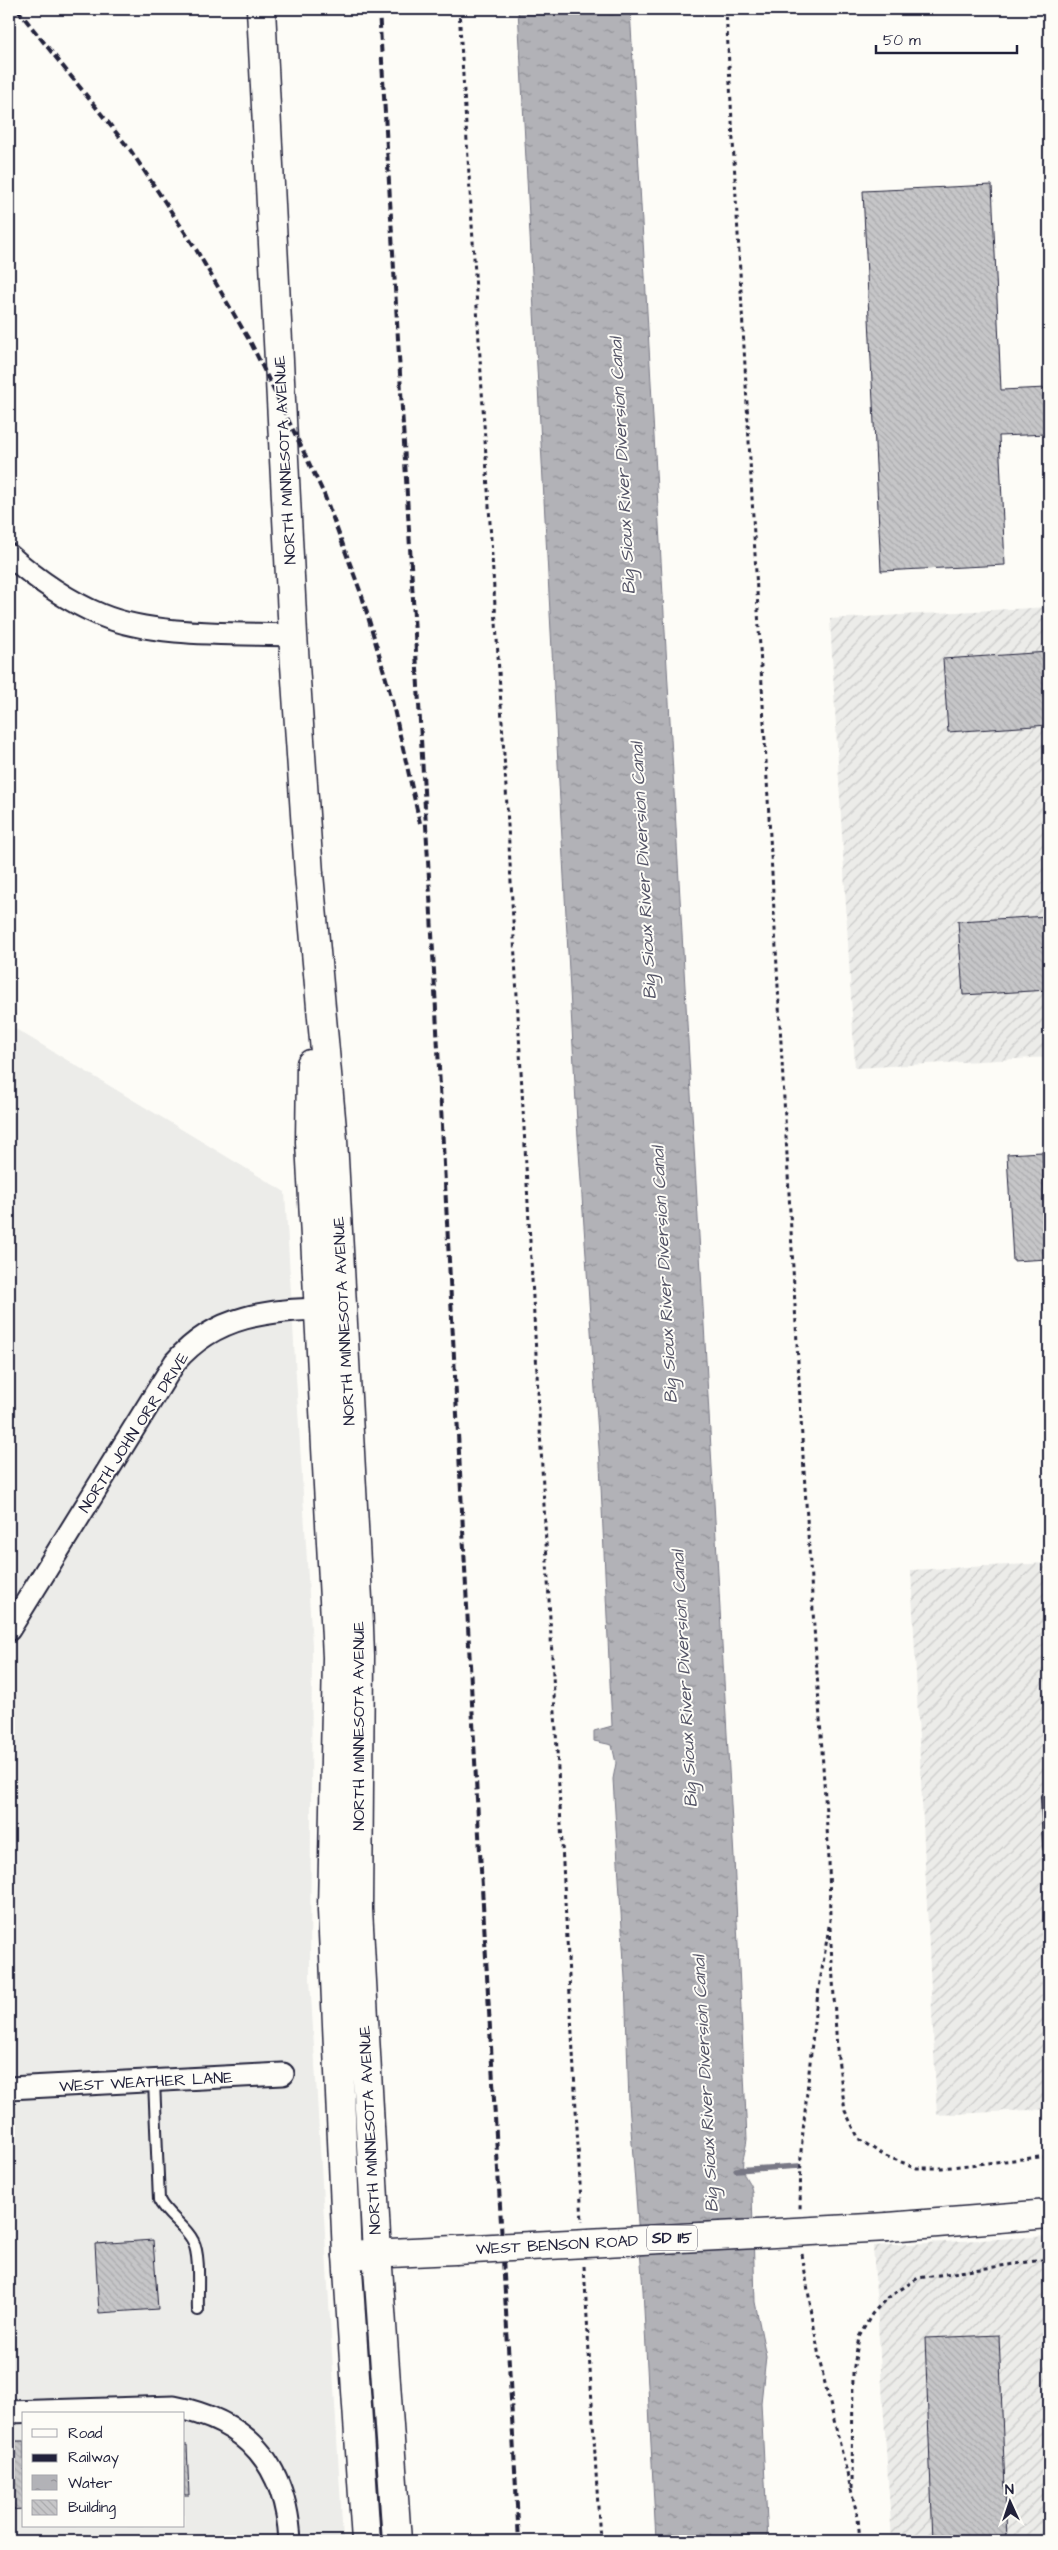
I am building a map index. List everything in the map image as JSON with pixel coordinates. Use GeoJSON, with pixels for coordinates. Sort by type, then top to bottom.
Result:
{"type":"FeatureCollection","features":[{"type":"Feature","properties":{"kind":"main road","name":"NORTH MINNESOTA AVENUE"},"geometry":{"type":"LineString","coordinates":[[261,9],[293,635],[312,910],[333,1140],[330,1308],[337,1657],[332,1910],[348,2255],[366,2541]]}},
{"type":"Feature","properties":{"kind":"main road","name":"NORTH MINNESOTA AVENUE"},"geometry":{"type":"LineString","coordinates":[[330,1308],[360,1656],[358,1909],[376,2253],[397,2541]]}},
{"type":"Feature","properties":{"kind":"main road","name":"WEST BENSON ROAD"},"geometry":{"type":"LineString","coordinates":[[376,2253],[888,2227],[1049,2214]]}},
{"type":"Feature","properties":{"kind":"main road","name":"SD 115"},"geometry":{"type":"LineString","coordinates":[[348,2255],[376,2253]]}},
{"type":"Feature","properties":{"kind":"street"},"geometry":{"type":"LineString","coordinates":[[9,554],[71,600],[101,615],[130,623],[197,631],[293,635]]}},
{"type":"Feature","properties":{"kind":"street","name":"NORTH JOHN ORR DRIVE"},"geometry":{"type":"LineString","coordinates":[[9,1630],[175,1362],[187,1348],[218,1327],[241,1318],[268,1312],[330,1308]]}},
{"type":"Feature","properties":{"kind":"street","name":"WEST WEATHER LANE"},"geometry":{"type":"LineString","coordinates":[[9,2088],[283,2074]]}},
{"type":"Feature","properties":{"kind":"street"},"geometry":{"type":"LineString","coordinates":[[9,2412],[174,2406],[199,2411],[219,2420],[239,2432],[257,2448],[271,2467],[281,2487],[290,2541]]}},
{"type":"Feature","properties":{"kind":"lane"},"geometry":{"type":"LineString","coordinates":[[1049,1795],[1047,1797],[1049,1847]]}},
{"type":"Feature","properties":{"kind":"lane"},"geometry":{"type":"LineString","coordinates":[[154,2081],[159,2200],[165,2211],[193,2240],[197,2251],[198,2310]]}},
{"type":"Feature","properties":{"kind":"path"},"geometry":{"type":"LineString","coordinates":[[459,9],[506,779],[582,2224]]}},
{"type":"Feature","properties":{"kind":"path"},"geometry":{"type":"LineString","coordinates":[[726,9],[803,1456],[829,1859],[830,1920],[837,2050],[845,2111],[859,2139],[883,2155],[916,2168],[942,2168],[1049,2156]]}},
{"type":"Feature","properties":{"kind":"path"},"geometry":{"type":"LineString","coordinates":[[799,2221],[802,2151],[814,2013],[830,1920]]}},
{"type":"Feature","properties":{"kind":"path"},"geometry":{"type":"LineString","coordinates":[[802,2249],[820,2363],[858,2518],[860,2541]]}},
{"type":"Feature","properties":{"kind":"path"},"geometry":{"type":"LineString","coordinates":[[852,2494],[853,2372],[859,2337],[872,2314],[886,2299],[918,2278],[1049,2259]]}},
{"type":"Feature","properties":{"kind":"path"},"geometry":{"type":"LineString","coordinates":[[584,2264],[600,2541]]}},
{"type":"Feature","properties":{"kind":"shaded area"},"geometry":{"type":"Polygon","coordinates":[[[1049,607],[1049,1057],[855,1068],[830,619],[1049,607]]]}},
{"type":"Feature","properties":{"kind":"shaded area"},"geometry":{"type":"Polygon","coordinates":[[[9,1025],[285,1192],[312,1645],[310,1978],[343,2541],[9,2541],[9,1025]]]}},
{"type":"Feature","properties":{"kind":"shaded area"},"geometry":{"type":"Polygon","coordinates":[[[1049,1563],[1049,2109],[937,2115],[911,1570],[1049,1563]]]}},
{"type":"Feature","properties":{"kind":"shaded area"},"geometry":{"type":"Polygon","coordinates":[[[1049,2236],[1049,2541],[892,2541],[873,2246],[1049,2236]]]}},
{"type":"Feature","properties":{"kind":"water","name":"Big Sioux River Diversion Canal"},"geometry":{"type":"Polygon","coordinates":[[[518,9],[630,9],[734,1858],[747,2139],[743,2165],[744,2174],[752,2192],[755,2302],[766,2356],[761,2403],[768,2541],[656,2541],[643,2290],[629,2103],[625,1979],[613,1779],[616,1763],[612,1745],[594,1741],[594,1731],[612,1726],[600,1464],[577,1122],[518,9]]]}},
{"type":"Feature","properties":{"kind":"building"},"geometry":{"type":"Polygon","coordinates":[[[992,185],[1001,390],[1047,388],[1049,434],[999,436],[1005,565],[881,571],[863,191],[992,185]]]}},
{"type":"Feature","properties":{"kind":"building"},"geometry":{"type":"Polygon","coordinates":[[[1049,652],[1049,725],[948,732],[943,659],[1049,652]]]}},
{"type":"Feature","properties":{"kind":"building"},"geometry":{"type":"Polygon","coordinates":[[[1049,916],[1049,990],[963,995],[958,921],[1049,916]]]}},
{"type":"Feature","properties":{"kind":"building"},"geometry":{"type":"Polygon","coordinates":[[[1042,1152],[1048,1259],[1013,1261],[1007,1154],[1042,1152]]]}},
{"type":"Feature","properties":{"kind":"building"},"geometry":{"type":"Polygon","coordinates":[[[153,2240],[158,2309],[99,2313],[95,2244],[153,2240]]]}},
{"type":"Feature","properties":{"kind":"building"},"geometry":{"type":"Polygon","coordinates":[[[999,2335],[1007,2541],[933,2541],[925,2338],[999,2335]]]}},
{"type":"Feature","properties":{"kind":"building"},"geometry":{"type":"Polygon","coordinates":[[[9,2441],[22,2441],[22,2509],[9,2510],[9,2441]]]}},
{"type":"Feature","properties":{"kind":"building"},"geometry":{"type":"Polygon","coordinates":[[[185,2445],[187,2445],[189,2495],[185,2495],[185,2445]]]}},
{"type":"Feature","properties":{"kind":"waterway"},"geometry":{"type":"LineString","coordinates":[[736,2170],[799,2166]]}},
{"type":"Feature","properties":{"kind":"railway"},"geometry":{"type":"LineString","coordinates":[[17,9],[131,151],[194,246],[252,345],[324,494],[362,596],[391,696],[420,823]]}},
{"type":"Feature","properties":{"kind":"railway"},"geometry":{"type":"LineString","coordinates":[[379,9],[430,895],[477,1799],[519,2541]]}}]}
